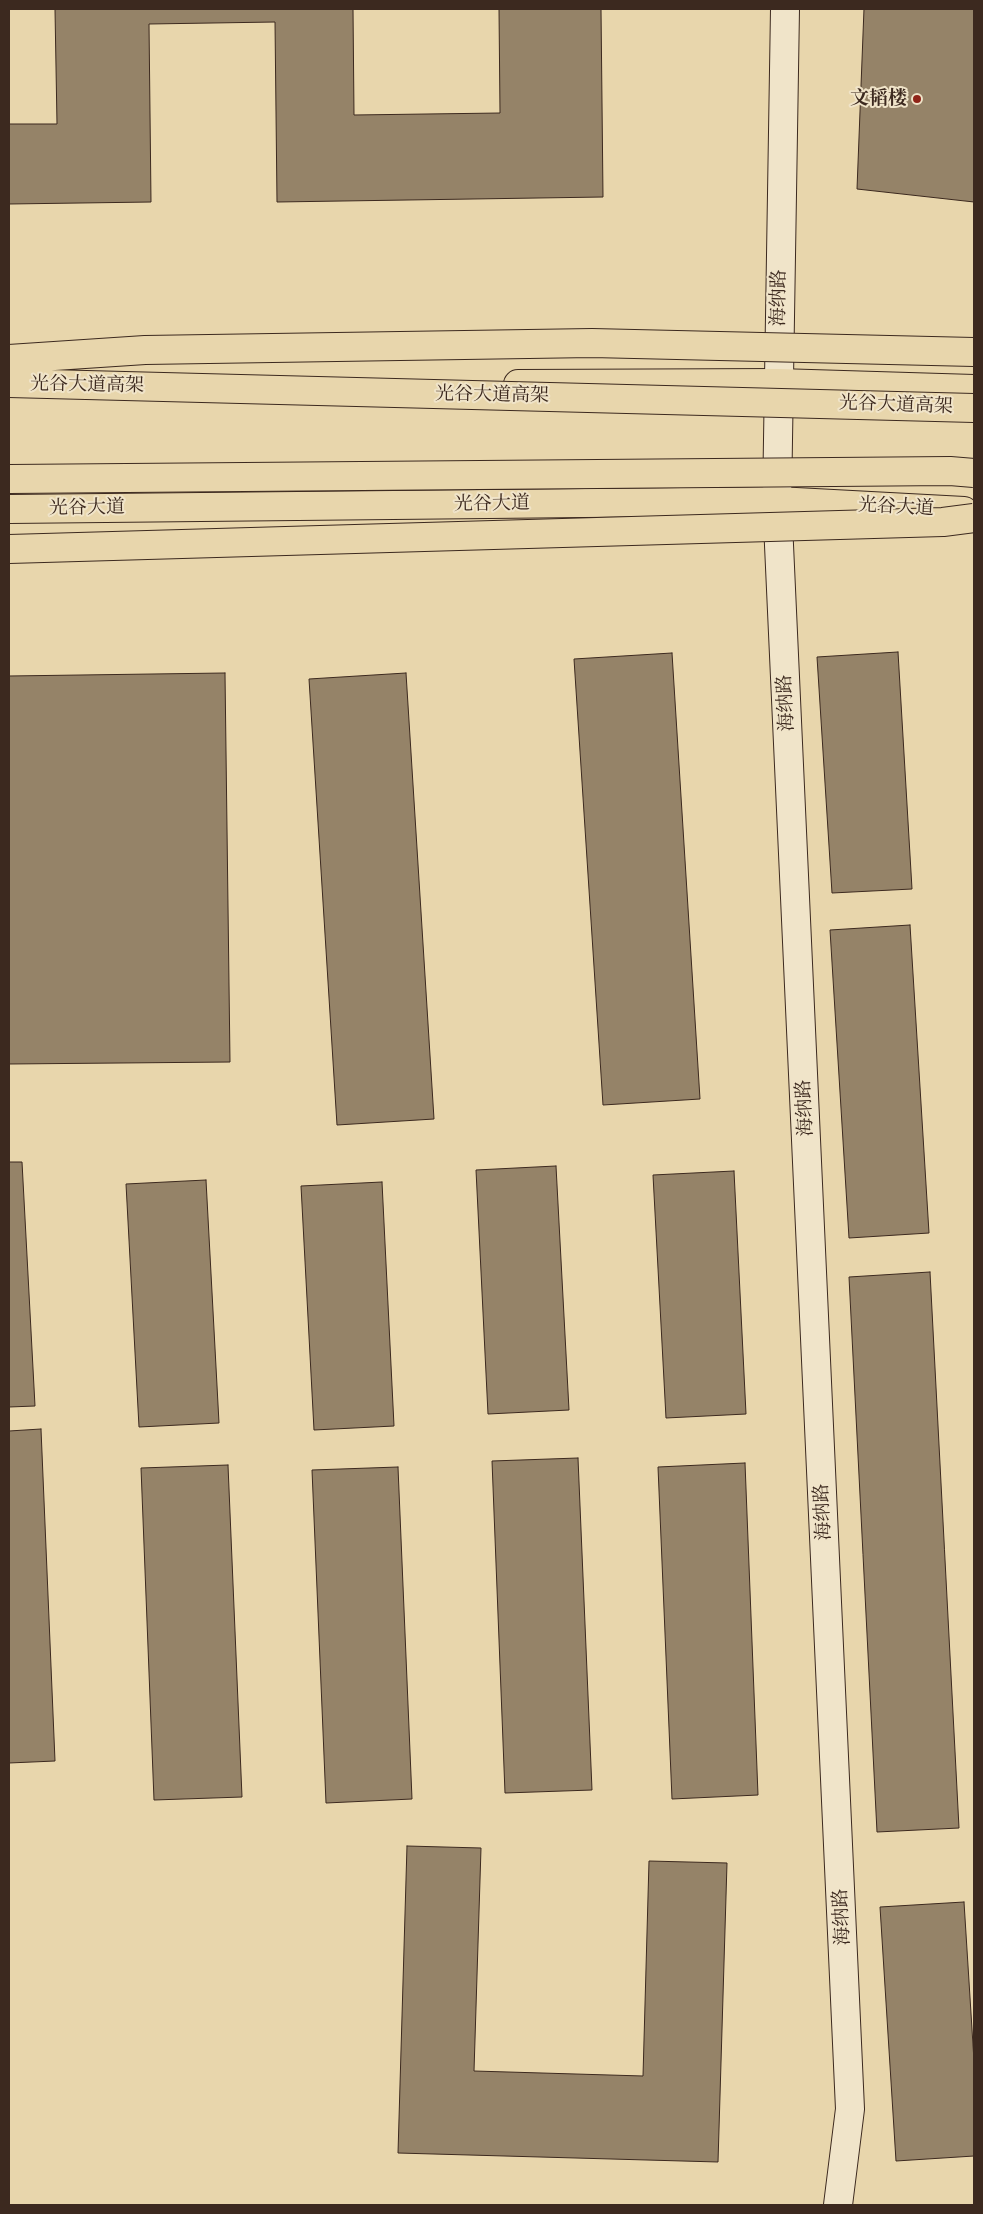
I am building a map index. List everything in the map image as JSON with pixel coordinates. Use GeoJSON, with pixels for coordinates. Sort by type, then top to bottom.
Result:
{"type":"FeatureCollection","features":[{"type":"Feature","properties":{"kind":"main road","name":"海纳路"},"geometry":{"type":"LineString","coordinates":[[785,9],[777,501],[850,2109],[838,2205]]}},
{"type":"Feature","properties":{"kind":"main road"},"geometry":{"type":"LineString","coordinates":[[9,358],[145,350],[592,343],[974,352]]}},
{"type":"Feature","properties":{"kind":"main road"},"geometry":{"type":"LineString","coordinates":[[9,384],[778,383],[974,389]]}},
{"type":"Feature","properties":{"kind":"main road","name":"光谷大道高架"},"geometry":{"type":"LineString","coordinates":[[9,384],[816,402],[974,408]]}},
{"type":"Feature","properties":{"kind":"main road"},"geometry":{"type":"LineString","coordinates":[[9,479],[950,471],[974,473]]}},
{"type":"Feature","properties":{"kind":"main road","name":"光谷大道"},"geometry":{"type":"LineString","coordinates":[[9,509],[777,501],[974,511]]}},
{"type":"Feature","properties":{"kind":"main road"},"geometry":{"type":"LineString","coordinates":[[9,549],[943,522],[974,518]]}},
{"type":"Feature","properties":{"kind":"building"},"geometry":{"type":"Polygon","coordinates":[[[55,9],[353,9],[354,115],[500,113],[499,9],[601,9],[603,197],[277,202],[275,22],[149,24],[151,202],[9,204],[9,124],[57,124],[55,9]]]}},
{"type":"Feature","properties":{"kind":"building","name":"文韬楼"},"geometry":{"type":"Polygon","coordinates":[[[864,9],[974,9],[974,202],[857,189],[864,9]]]}},
{"type":"Feature","properties":{"kind":"building"},"geometry":{"type":"Polygon","coordinates":[[[898,652],[912,889],[832,893],[817,657],[898,652]]]}},
{"type":"Feature","properties":{"kind":"building"},"geometry":{"type":"Polygon","coordinates":[[[672,653],[700,1099],[603,1105],[574,659],[672,653]]]}},
{"type":"Feature","properties":{"kind":"building"},"geometry":{"type":"Polygon","coordinates":[[[225,673],[230,1062],[9,1064],[9,676],[225,673]]]}},
{"type":"Feature","properties":{"kind":"building"},"geometry":{"type":"Polygon","coordinates":[[[406,673],[434,1119],[337,1125],[309,679],[406,673]]]}},
{"type":"Feature","properties":{"kind":"building"},"geometry":{"type":"Polygon","coordinates":[[[910,925],[929,1233],[849,1238],[830,930],[910,925]]]}},
{"type":"Feature","properties":{"kind":"building"},"geometry":{"type":"Polygon","coordinates":[[[9,1162],[22,1162],[35,1406],[9,1407],[9,1162]]]}},
{"type":"Feature","properties":{"kind":"building"},"geometry":{"type":"Polygon","coordinates":[[[556,1166],[569,1410],[488,1414],[476,1170],[556,1166]]]}},
{"type":"Feature","properties":{"kind":"building"},"geometry":{"type":"Polygon","coordinates":[[[734,1171],[746,1414],[666,1418],[653,1175],[734,1171]]]}},
{"type":"Feature","properties":{"kind":"building"},"geometry":{"type":"Polygon","coordinates":[[[206,1180],[219,1423],[139,1427],[126,1184],[206,1180]]]}},
{"type":"Feature","properties":{"kind":"building"},"geometry":{"type":"Polygon","coordinates":[[[382,1182],[394,1426],[314,1430],[301,1186],[382,1182]]]}},
{"type":"Feature","properties":{"kind":"building"},"geometry":{"type":"Polygon","coordinates":[[[930,1272],[959,1828],[877,1832],[849,1277],[930,1272]]]}},
{"type":"Feature","properties":{"kind":"building"},"geometry":{"type":"Polygon","coordinates":[[[41,1429],[55,1761],[9,1763],[9,1431],[41,1429]]]}},
{"type":"Feature","properties":{"kind":"building"},"geometry":{"type":"Polygon","coordinates":[[[578,1458],[592,1790],[505,1793],[492,1461],[578,1458]]]}},
{"type":"Feature","properties":{"kind":"building"},"geometry":{"type":"Polygon","coordinates":[[[745,1463],[758,1795],[672,1799],[658,1467],[745,1463]]]}},
{"type":"Feature","properties":{"kind":"building"},"geometry":{"type":"Polygon","coordinates":[[[228,1465],[242,1797],[154,1800],[141,1468],[228,1465]]]}},
{"type":"Feature","properties":{"kind":"building"},"geometry":{"type":"Polygon","coordinates":[[[398,1467],[412,1799],[326,1803],[312,1470],[398,1467]]]}},
{"type":"Feature","properties":{"kind":"building"},"geometry":{"type":"Polygon","coordinates":[[[407,1846],[481,1848],[474,2071],[643,2076],[649,1861],[727,1863],[718,2162],[398,2153],[407,1846]]]}},
{"type":"Feature","properties":{"kind":"building"},"geometry":{"type":"Polygon","coordinates":[[[964,1902],[974,2061],[974,2156],[896,2161],[880,1907],[964,1902]]]}},
{"type":"Feature","properties":{"kind":"place","name":"文韬楼"},"geometry":{"type":"Point","coordinates":[917,99]}}]}
